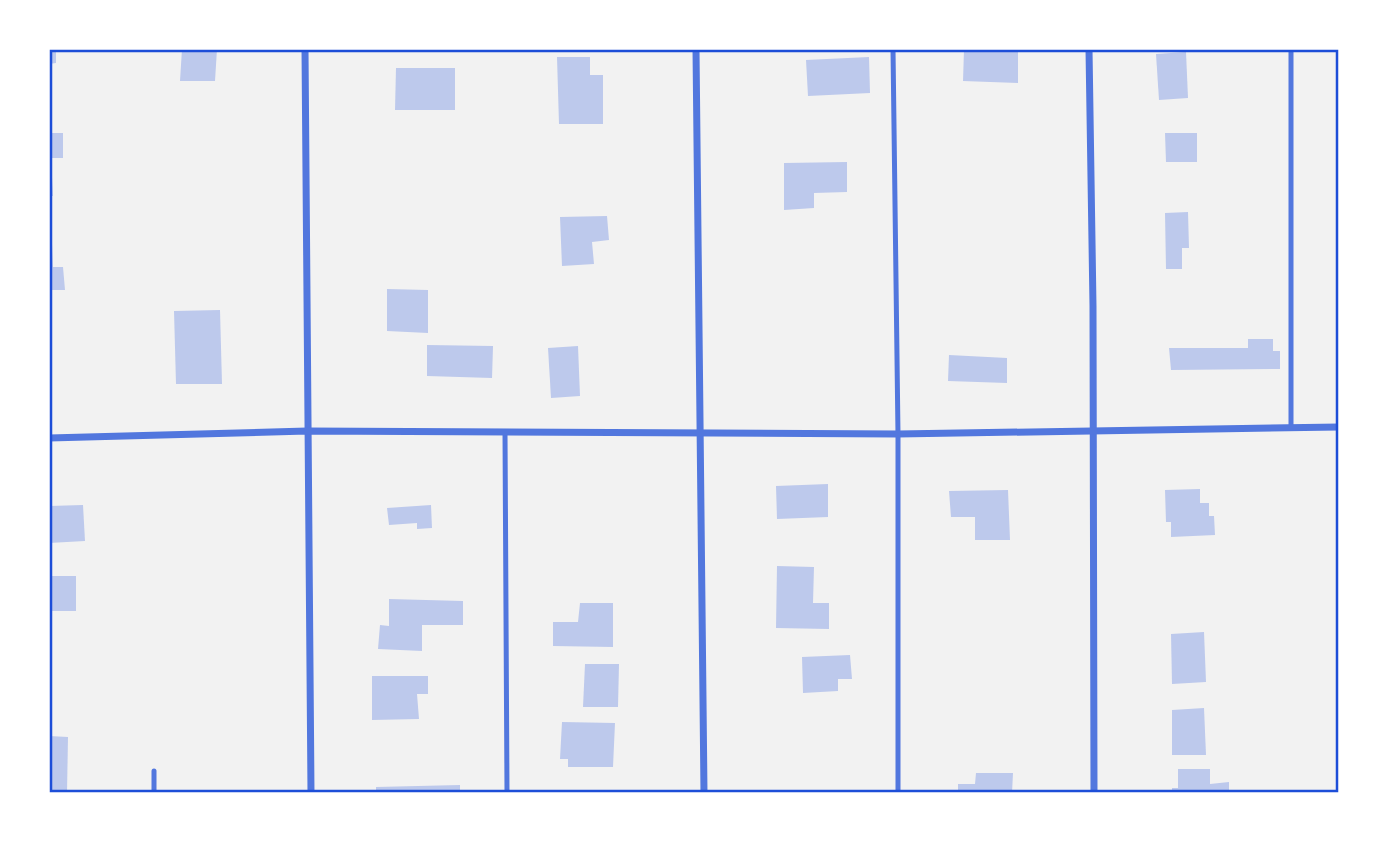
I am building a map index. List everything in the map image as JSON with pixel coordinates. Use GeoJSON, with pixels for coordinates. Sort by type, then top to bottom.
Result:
{"type":"FeatureCollection","features":[{"type":"Feature","properties":{"kind":"street"},"geometry":{"type":"LineString","coordinates":[[305,49],[311,793]]}},
{"type":"Feature","properties":{"kind":"street"},"geometry":{"type":"LineString","coordinates":[[696,49],[704,793]]}},
{"type":"Feature","properties":{"kind":"street"},"geometry":{"type":"LineString","coordinates":[[1089,49],[1093,306],[1094,793]]}},
{"type":"Feature","properties":{"kind":"street"},"geometry":{"type":"LineString","coordinates":[[49,438],[307,431],[898,434],[1339,428]]}},
{"type":"Feature","properties":{"kind":"lane"},"geometry":{"type":"LineString","coordinates":[[893,49],[898,434],[898,793]]}},
{"type":"Feature","properties":{"kind":"lane"},"geometry":{"type":"LineString","coordinates":[[1291,49],[1291,427]]}},
{"type":"Feature","properties":{"kind":"lane"},"geometry":{"type":"LineString","coordinates":[[505,432],[507,793]]}},
{"type":"Feature","properties":{"kind":"lane"},"geometry":{"type":"LineString","coordinates":[[154,771],[155,793]]}},
{"type":"Feature","properties":{"kind":"building"},"geometry":{"type":"Polygon","coordinates":[[[49,49],[56,49],[56,63],[49,64],[49,49]]]}},
{"type":"Feature","properties":{"kind":"building"},"geometry":{"type":"Polygon","coordinates":[[[182,49],[217,49],[215,81],[180,81],[182,49]]]}},
{"type":"Feature","properties":{"kind":"building"},"geometry":{"type":"Polygon","coordinates":[[[964,49],[1018,49],[1018,83],[963,81],[964,49]]]}},
{"type":"Feature","properties":{"kind":"building"},"geometry":{"type":"Polygon","coordinates":[[[1186,52],[1188,98],[1159,100],[1156,54],[1186,52]]]}},
{"type":"Feature","properties":{"kind":"building"},"geometry":{"type":"Polygon","coordinates":[[[557,57],[590,57],[590,75],[603,75],[603,124],[559,124],[557,57]]]}},
{"type":"Feature","properties":{"kind":"building"},"geometry":{"type":"Polygon","coordinates":[[[869,57],[870,93],[808,96],[806,60],[869,57]]]}},
{"type":"Feature","properties":{"kind":"building"},"geometry":{"type":"Polygon","coordinates":[[[396,68],[455,68],[455,110],[395,110],[396,68]]]}},
{"type":"Feature","properties":{"kind":"building"},"geometry":{"type":"Polygon","coordinates":[[[49,133],[63,133],[63,158],[51,158],[53,196],[49,196],[49,133]]]}},
{"type":"Feature","properties":{"kind":"building"},"geometry":{"type":"Polygon","coordinates":[[[1165,133],[1197,133],[1197,162],[1166,162],[1165,133]]]}},
{"type":"Feature","properties":{"kind":"building"},"geometry":{"type":"Polygon","coordinates":[[[847,162],[847,192],[814,193],[814,208],[784,210],[784,163],[847,162]]]}},
{"type":"Feature","properties":{"kind":"building"},"geometry":{"type":"Polygon","coordinates":[[[1188,212],[1189,248],[1182,248],[1182,269],[1166,269],[1165,213],[1188,212]]]}},
{"type":"Feature","properties":{"kind":"building"},"geometry":{"type":"Polygon","coordinates":[[[607,216],[609,240],[592,242],[594,264],[562,266],[560,217],[607,216]]]}},
{"type":"Feature","properties":{"kind":"building"},"geometry":{"type":"Polygon","coordinates":[[[51,220],[53,267],[63,267],[65,290],[49,290],[51,220]]]}},
{"type":"Feature","properties":{"kind":"building"},"geometry":{"type":"Polygon","coordinates":[[[387,289],[428,290],[428,333],[387,331],[387,289]]]}},
{"type":"Feature","properties":{"kind":"building"},"geometry":{"type":"Polygon","coordinates":[[[220,310],[222,384],[176,384],[174,311],[220,310]]]}},
{"type":"Feature","properties":{"kind":"building"},"geometry":{"type":"Polygon","coordinates":[[[1248,339],[1273,339],[1273,351],[1280,351],[1280,369],[1171,370],[1169,348],[1248,348],[1248,339]]]}},
{"type":"Feature","properties":{"kind":"building"},"geometry":{"type":"Polygon","coordinates":[[[427,345],[493,346],[492,378],[427,376],[427,345]]]}},
{"type":"Feature","properties":{"kind":"building"},"geometry":{"type":"Polygon","coordinates":[[[578,346],[580,396],[551,398],[548,348],[578,346]]]}},
{"type":"Feature","properties":{"kind":"building"},"geometry":{"type":"Polygon","coordinates":[[[949,355],[1007,358],[1007,383],[948,381],[949,355]]]}},
{"type":"Feature","properties":{"kind":"building"},"geometry":{"type":"Polygon","coordinates":[[[828,484],[828,517],[777,519],[776,486],[828,484]]]}},
{"type":"Feature","properties":{"kind":"building"},"geometry":{"type":"Polygon","coordinates":[[[1200,489],[1200,503],[1209,503],[1209,516],[1214,516],[1215,535],[1171,537],[1171,522],[1166,522],[1165,490],[1200,489]]]}},
{"type":"Feature","properties":{"kind":"building"},"geometry":{"type":"Polygon","coordinates":[[[1008,490],[1010,540],[975,540],[975,517],[951,517],[949,491],[1008,490]]]}},
{"type":"Feature","properties":{"kind":"building"},"geometry":{"type":"Polygon","coordinates":[[[83,505],[85,541],[49,543],[49,506],[83,505]]]}},
{"type":"Feature","properties":{"kind":"building"},"geometry":{"type":"Polygon","coordinates":[[[431,505],[432,528],[417,529],[417,523],[389,525],[387,508],[431,505]]]}},
{"type":"Feature","properties":{"kind":"building"},"geometry":{"type":"Polygon","coordinates":[[[777,566],[814,567],[813,603],[829,603],[829,629],[776,628],[777,566]]]}},
{"type":"Feature","properties":{"kind":"building"},"geometry":{"type":"Polygon","coordinates":[[[49,576],[76,576],[76,611],[49,611],[49,576]]]}},
{"type":"Feature","properties":{"kind":"building"},"geometry":{"type":"Polygon","coordinates":[[[389,599],[463,601],[463,625],[422,625],[422,651],[378,649],[380,625],[389,626],[389,599]]]}},
{"type":"Feature","properties":{"kind":"building"},"geometry":{"type":"Polygon","coordinates":[[[580,603],[613,603],[613,647],[553,646],[553,622],[578,622],[580,603]]]}},
{"type":"Feature","properties":{"kind":"building"},"geometry":{"type":"Polygon","coordinates":[[[1204,632],[1206,682],[1172,684],[1171,634],[1204,632]]]}},
{"type":"Feature","properties":{"kind":"building"},"geometry":{"type":"Polygon","coordinates":[[[850,655],[852,679],[838,679],[838,691],[803,693],[802,657],[850,655]]]}},
{"type":"Feature","properties":{"kind":"building"},"geometry":{"type":"Polygon","coordinates":[[[585,664],[619,664],[618,707],[583,707],[585,664]]]}},
{"type":"Feature","properties":{"kind":"building"},"geometry":{"type":"Polygon","coordinates":[[[372,676],[428,676],[428,694],[417,694],[419,719],[372,720],[372,676]]]}},
{"type":"Feature","properties":{"kind":"building"},"geometry":{"type":"Polygon","coordinates":[[[1204,708],[1206,755],[1172,755],[1172,710],[1204,708]]]}},
{"type":"Feature","properties":{"kind":"building"},"geometry":{"type":"Polygon","coordinates":[[[562,722],[615,723],[613,767],[568,767],[568,759],[560,759],[562,722]]]}},
{"type":"Feature","properties":{"kind":"building"},"geometry":{"type":"Polygon","coordinates":[[[49,736],[68,737],[67,793],[49,792],[49,736]]]}},
{"type":"Feature","properties":{"kind":"building"},"geometry":{"type":"Polygon","coordinates":[[[1178,769],[1210,769],[1210,784],[1229,782],[1229,793],[1172,793],[1172,788],[1178,788],[1178,769]]]}},
{"type":"Feature","properties":{"kind":"building"},"geometry":{"type":"Polygon","coordinates":[[[976,773],[1013,773],[1012,793],[958,793],[958,784],[975,784],[976,773]]]}},
{"type":"Feature","properties":{"kind":"building"},"geometry":{"type":"Polygon","coordinates":[[[460,785],[460,793],[376,793],[376,787],[460,785]]]}}]}
